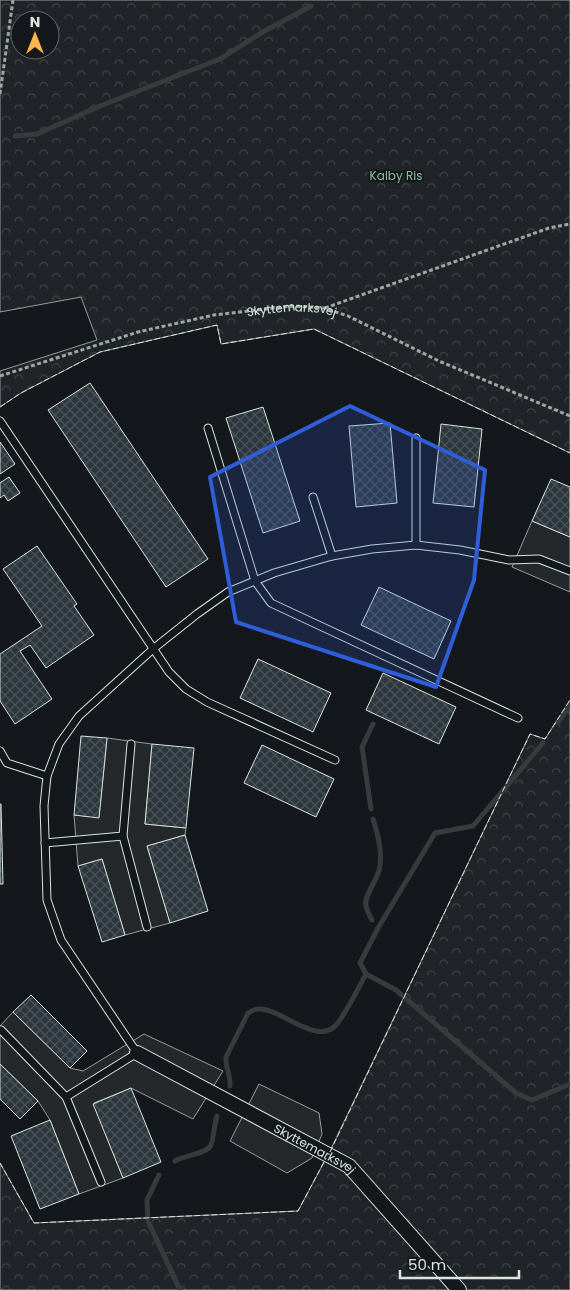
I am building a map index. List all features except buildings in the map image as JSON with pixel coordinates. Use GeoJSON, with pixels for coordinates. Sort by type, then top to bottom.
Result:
{"type":"FeatureCollection","features":[{"type":"Feature","properties":{"kind":"street","name":"Skyttemarksvej"},"geometry":{"type":"LineString","coordinates":[[137,1053],[349,1166],[459,1290]]}},
{"type":"Feature","properties":{"kind":"lane"},"geometry":{"type":"LineString","coordinates":[[0,421],[169,672],[186,689],[207,702],[335,760]]}},
{"type":"Feature","properties":{"kind":"lane"},"geometry":{"type":"LineString","coordinates":[[208,428],[255,581],[271,603],[518,718]]}},
{"type":"Feature","properties":{"kind":"lane"},"geometry":{"type":"LineString","coordinates":[[416,438],[416,545]]}},
{"type":"Feature","properties":{"kind":"lane"},"geometry":{"type":"LineString","coordinates":[[313,497],[332,556]]}},
{"type":"Feature","properties":{"kind":"lane"},"geometry":{"type":"LineString","coordinates":[[66,1097],[137,1053],[61,940],[47,900],[44,806],[47,776],[59,744],[79,716],[153,649],[197,614],[228,592],[274,573],[332,556],[372,549],[416,545],[460,550],[509,560],[539,559],[570,571]]}},
{"type":"Feature","properties":{"kind":"lane"},"geometry":{"type":"LineString","coordinates":[[132,744],[122,836],[147,927]]}},
{"type":"Feature","properties":{"kind":"lane"},"geometry":{"type":"LineString","coordinates":[[0,751],[7,763],[47,776]]}},
{"type":"Feature","properties":{"kind":"lane"},"geometry":{"type":"LineString","coordinates":[[45,843],[122,836]]}},
{"type":"Feature","properties":{"kind":"lane"},"geometry":{"type":"LineString","coordinates":[[1,1030],[66,1097],[101,1182]]}},
{"type":"Feature","properties":{"kind":"path"},"geometry":{"type":"LineString","coordinates":[[0,94],[13,0]]}},
{"type":"Feature","properties":{"kind":"path"},"geometry":{"type":"LineString","coordinates":[[324,308],[549,228],[570,224]]}},
{"type":"Feature","properties":{"kind":"path","name":"Skyttemarksvej"},"geometry":{"type":"LineString","coordinates":[[0,376],[138,332],[214,315],[291,306],[324,308],[348,316],[439,361],[570,416]]}},
{"type":"Feature","properties":{"kind":"highlighted area"},"geometry":{"type":"Polygon","coordinates":[[[350,406],[485,470],[474,580],[436,687],[236,622],[210,477],[350,406]]]}},
{"type":"Feature","properties":{"kind":"green space","name":"Kalby Ris"},"geometry":{"type":"Polygon","coordinates":[[[0,0],[570,0],[570,453],[314,329],[221,344],[217,325],[100,352],[21,393],[0,407],[0,371],[97,340],[81,297],[0,312],[0,0]]]}},
{"type":"Feature","properties":{"kind":"green space"},"geometry":{"type":"Polygon","coordinates":[[[570,700],[570,1290],[0,1290],[0,1163],[34,1223],[298,1211],[328,1155],[530,734],[545,739],[570,700]]]}},
{"type":"Feature","properties":{"kind":"shaded area"},"geometry":{"type":"Polygon","coordinates":[[[532,521],[570,537],[570,592],[512,567],[532,521]]]}},
{"type":"Feature","properties":{"kind":"shaded area"},"geometry":{"type":"Polygon","coordinates":[[[107,738],[152,744],[145,824],[186,828],[185,835],[147,846],[170,923],[125,935],[102,859],[78,866],[74,815],[99,817],[107,738]]]}},
{"type":"Feature","properties":{"kind":"shaded area"},"geometry":{"type":"Polygon","coordinates":[[[13,1012],[70,1068],[83,1071],[144,1034],[223,1071],[193,1119],[131,1088],[94,1103],[123,1178],[79,1194],[50,1120],[38,1101],[0,1064],[0,1026],[13,1012]]]}},
{"type":"Feature","properties":{"kind":"shaded area"},"geometry":{"type":"Polygon","coordinates":[[[259,1084],[319,1113],[322,1134],[312,1158],[287,1173],[230,1141],[259,1084]]]}},
{"type":"Feature","properties":{"kind":"waterway"},"geometry":{"type":"LineString","coordinates":[[15,136],[37,134],[100,106],[220,59],[261,33],[311,6]]}},
{"type":"Feature","properties":{"kind":"waterway"},"geometry":{"type":"LineString","coordinates":[[559,721],[570,704]]}},
{"type":"Feature","properties":{"kind":"waterway"},"geometry":{"type":"LineString","coordinates":[[371,809],[362,747],[373,724]]}},
{"type":"Feature","properties":{"kind":"waterway"},"geometry":{"type":"LineString","coordinates":[[543,743],[473,826],[435,833],[378,928],[360,963],[366,974],[396,990],[516,1093],[532,1100],[570,1084]]}},
{"type":"Feature","properties":{"kind":"waterway"},"geometry":{"type":"LineString","coordinates":[[372,920],[367,910],[366,902],[379,871],[380,860],[379,842],[373,819]]}},
{"type":"Feature","properties":{"kind":"waterway"},"geometry":{"type":"LineString","coordinates":[[230,1086],[226,1057],[248,1013],[257,1009],[266,1010],[307,1028],[326,1031],[334,1027],[343,1016],[366,974]]}},
{"type":"Feature","properties":{"kind":"waterway"},"geometry":{"type":"LineString","coordinates":[[175,1161],[209,1148],[217,1116]]}},
{"type":"Feature","properties":{"kind":"waterway"},"geometry":{"type":"LineString","coordinates":[[159,1175],[147,1200],[148,1221],[180,1290]]}},
{"type":"Feature","properties":{"kind":"fence"},"geometry":{"type":"LineString","coordinates":[[0,407],[21,393],[100,352],[217,325],[221,344],[314,329],[570,453]]}},
{"type":"Feature","properties":{"kind":"fence"},"geometry":{"type":"LineString","coordinates":[[330,1152],[530,734],[545,739],[570,700]]}},
{"type":"Feature","properties":{"kind":"fence"},"geometry":{"type":"LineString","coordinates":[[0,1163],[34,1223],[298,1211],[326,1158]]}}]}
